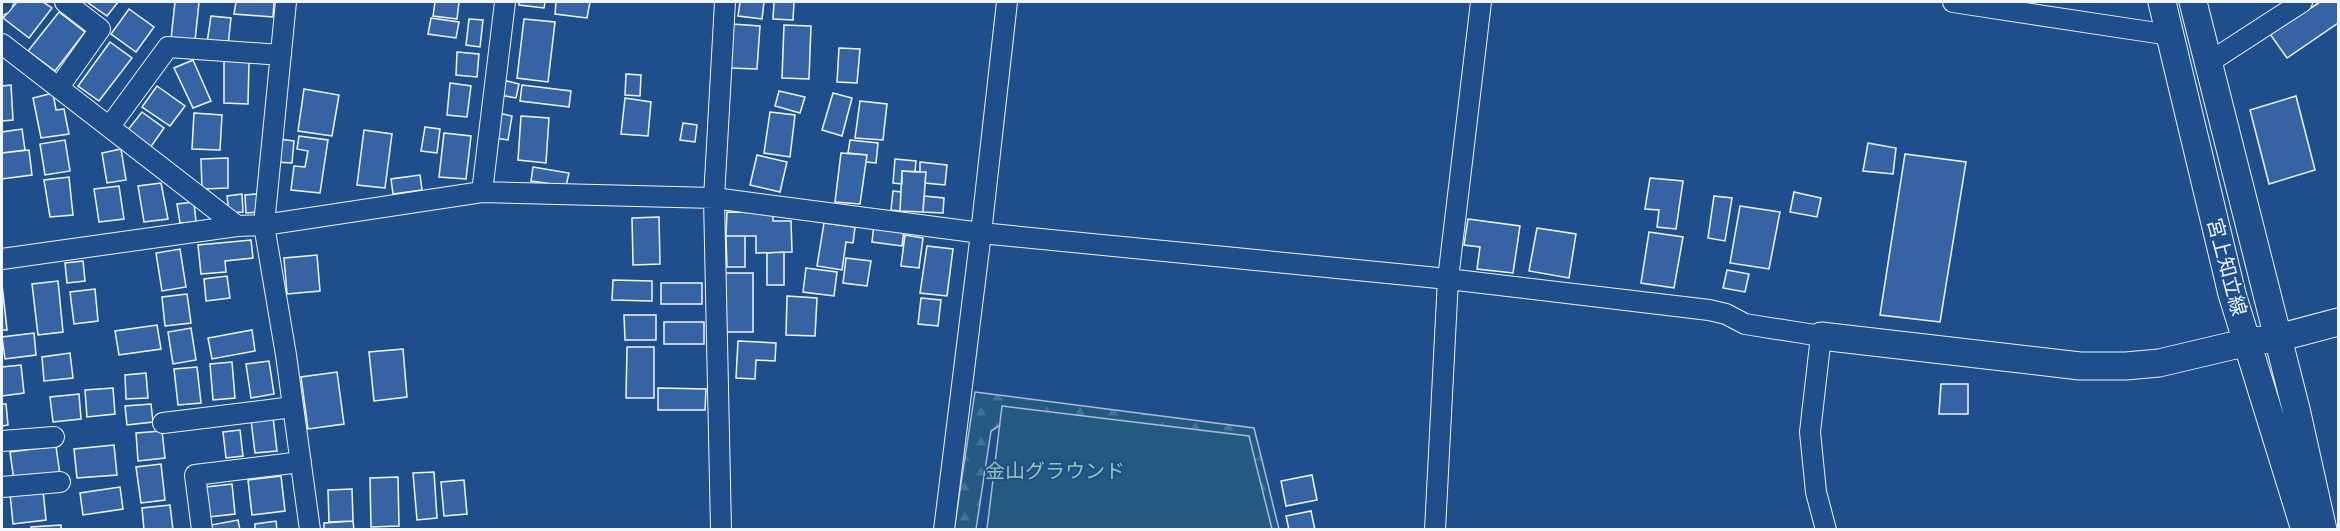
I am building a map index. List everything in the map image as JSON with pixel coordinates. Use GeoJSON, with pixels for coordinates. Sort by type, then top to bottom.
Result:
{"type":"FeatureCollection","features":[{"type":"Feature","properties":{"kind":"main road","name":"宮上知立線"},"geometry":{"type":"LineString","coordinates":[[2162,2],[2232,294],[2308,529]]}},
{"type":"Feature","properties":{"kind":"main road","name":"宮上知立線"},"geometry":{"type":"LineString","coordinates":[[2193,2],[2278,338],[2308,529]]}},
{"type":"Feature","properties":{"kind":"main road"},"geometry":{"type":"LineString","coordinates":[[1821,336],[2080,366],[2159,363],[2248,342],[2278,338],[2338,322]]}},
{"type":"Feature","properties":{"kind":"street"},"geometry":{"type":"LineString","coordinates":[[60,87],[100,29],[65,2]]}},
{"type":"Feature","properties":{"kind":"street"},"geometry":{"type":"LineString","coordinates":[[286,2],[264,225],[310,530]]}},
{"type":"Feature","properties":{"kind":"street"},"geometry":{"type":"LineString","coordinates":[[482,192],[505,2]]}},
{"type":"Feature","properties":{"kind":"street"},"geometry":{"type":"LineString","coordinates":[[722,530],[714,198],[725,2]]}},
{"type":"Feature","properties":{"kind":"street"},"geometry":{"type":"LineString","coordinates":[[944,530],[1007,2]]}},
{"type":"Feature","properties":{"kind":"street"},"geometry":{"type":"LineString","coordinates":[[1435,530],[1448,279],[1481,2]]}},
{"type":"Feature","properties":{"kind":"street"},"geometry":{"type":"LineString","coordinates":[[1953,2],[2170,35]]}},
{"type":"Feature","properties":{"kind":"street"},"geometry":{"type":"LineString","coordinates":[[2208,63],[2302,2]]}},
{"type":"Feature","properties":{"kind":"street"},"geometry":{"type":"LineString","coordinates":[[2,44],[237,226]]}},
{"type":"Feature","properties":{"kind":"street"},"geometry":{"type":"LineString","coordinates":[[110,126],[168,47],[281,55]]}},
{"type":"Feature","properties":{"kind":"street"},"geometry":{"type":"LineString","coordinates":[[2,259],[237,226],[264,225],[482,192],[714,198],[981,232],[1448,279],[1709,310],[1726,314],[1745,324],[1821,336],[1810,432],[1816,492],[1826,530]]}},
{"type":"Feature","properties":{"kind":"street"},"geometry":{"type":"LineString","coordinates":[[164,423],[293,407]]}},
{"type":"Feature","properties":{"kind":"street"},"geometry":{"type":"LineString","coordinates":[[2,441],[54,437]]}},
{"type":"Feature","properties":{"kind":"street"},"geometry":{"type":"LineString","coordinates":[[202,530],[195,475],[301,462]]}},
{"type":"Feature","properties":{"kind":"street"},"geometry":{"type":"LineString","coordinates":[[2,487],[60,482]]}},
{"type":"Feature","properties":{"kind":"green space"},"geometry":{"type":"Polygon","coordinates":[[[975,392],[1254,428],[1279,529],[1263,529],[1019,413],[991,431],[976,529],[954,530],[975,392]]]}},
{"type":"Feature","properties":{"kind":"green space","name":"金山グラウンド"},"geometry":{"type":"Polygon","coordinates":[[[1002,406],[1249,436],[1272,529],[987,529],[1002,406]]]}},
{"type":"Feature","properties":{"kind":"building"},"geometry":{"type":"Polygon","coordinates":[[[17,2],[43,2],[52,8],[29,38],[3,18],[17,2]]]}},
{"type":"Feature","properties":{"kind":"building"},"geometry":{"type":"Polygon","coordinates":[[[87,2],[118,2],[107,16],[87,2]]]}},
{"type":"Feature","properties":{"kind":"building"},"geometry":{"type":"Polygon","coordinates":[[[175,2],[199,2],[195,41],[171,39],[175,2]]]}},
{"type":"Feature","properties":{"kind":"building"},"geometry":{"type":"Polygon","coordinates":[[[236,2],[274,2],[273,17],[234,14],[236,2]]]}},
{"type":"Feature","properties":{"kind":"building"},"geometry":{"type":"Polygon","coordinates":[[[435,2],[459,2],[457,19],[433,16],[435,2]]]}},
{"type":"Feature","properties":{"kind":"building"},"geometry":{"type":"Polygon","coordinates":[[[519,2],[545,2],[544,8],[519,5],[519,2]]]}},
{"type":"Feature","properties":{"kind":"building"},"geometry":{"type":"Polygon","coordinates":[[[556,2],[590,2],[587,18],[555,14],[556,2]]]}},
{"type":"Feature","properties":{"kind":"building"},"geometry":{"type":"Polygon","coordinates":[[[740,2],[764,2],[762,19],[738,16],[740,2]]]}},
{"type":"Feature","properties":{"kind":"building"},"geometry":{"type":"Polygon","coordinates":[[[774,2],[794,2],[793,20],[773,19],[774,2]]]}},
{"type":"Feature","properties":{"kind":"building"},"geometry":{"type":"Polygon","coordinates":[[[2320,2],[2338,2],[2338,23],[2287,58],[2270,34],[2320,2]]]}},
{"type":"Feature","properties":{"kind":"building"},"geometry":{"type":"Polygon","coordinates":[[[129,9],[154,27],[136,52],[111,34],[129,9]]]}},
{"type":"Feature","properties":{"kind":"building"},"geometry":{"type":"Polygon","coordinates":[[[59,12],[85,32],[55,71],[28,51],[59,12]]]}},
{"type":"Feature","properties":{"kind":"building"},"geometry":{"type":"Polygon","coordinates":[[[211,16],[231,18],[228,45],[207,43],[211,16]]]}},
{"type":"Feature","properties":{"kind":"building"},"geometry":{"type":"Polygon","coordinates":[[[431,18],[459,22],[456,38],[428,34],[431,18]]]}},
{"type":"Feature","properties":{"kind":"building"},"geometry":{"type":"Polygon","coordinates":[[[469,19],[483,20],[480,47],[466,45],[469,19]]]}},
{"type":"Feature","properties":{"kind":"building"},"geometry":{"type":"Polygon","coordinates":[[[524,19],[555,22],[548,82],[517,78],[524,19]]]}},
{"type":"Feature","properties":{"kind":"building"},"geometry":{"type":"Polygon","coordinates":[[[732,24],[760,26],[757,69],[730,68],[732,24]]]}},
{"type":"Feature","properties":{"kind":"building"},"geometry":{"type":"Polygon","coordinates":[[[784,25],[811,26],[809,79],[782,78],[784,25]]]}},
{"type":"Feature","properties":{"kind":"building"},"geometry":{"type":"Polygon","coordinates":[[[110,42],[132,58],[99,101],[78,86],[110,42]]]}},
{"type":"Feature","properties":{"kind":"building"},"geometry":{"type":"Polygon","coordinates":[[[839,48],[860,49],[857,83],[837,82],[839,48]]]}},
{"type":"Feature","properties":{"kind":"building"},"geometry":{"type":"Polygon","coordinates":[[[457,52],[479,54],[477,77],[456,75],[457,52]]]}},
{"type":"Feature","properties":{"kind":"building"},"geometry":{"type":"Polygon","coordinates":[[[193,60],[211,101],[193,108],[174,68],[193,60]]]}},
{"type":"Feature","properties":{"kind":"building"},"geometry":{"type":"Polygon","coordinates":[[[224,60],[249,61],[248,104],[224,103],[224,60]]]}},
{"type":"Feature","properties":{"kind":"building"},"geometry":{"type":"Polygon","coordinates":[[[626,74],[641,75],[640,96],[625,95],[626,74]]]}},
{"type":"Feature","properties":{"kind":"building"},"geometry":{"type":"Polygon","coordinates":[[[503,80],[519,84],[516,98],[500,95],[503,80]]]}},
{"type":"Feature","properties":{"kind":"building"},"geometry":{"type":"Polygon","coordinates":[[[450,83],[471,86],[467,117],[447,115],[450,83]]]}},
{"type":"Feature","properties":{"kind":"building"},"geometry":{"type":"Polygon","coordinates":[[[11,85],[13,120],[2,121],[2,86],[11,85]]]}},
{"type":"Feature","properties":{"kind":"building"},"geometry":{"type":"Polygon","coordinates":[[[522,85],[571,91],[569,107],[520,101],[522,85]]]}},
{"type":"Feature","properties":{"kind":"building"},"geometry":{"type":"Polygon","coordinates":[[[157,86],[185,106],[170,126],[142,107],[157,86]]]}},
{"type":"Feature","properties":{"kind":"building"},"geometry":{"type":"Polygon","coordinates":[[[304,89],[339,95],[332,136],[298,131],[304,89]]]}},
{"type":"Feature","properties":{"kind":"building"},"geometry":{"type":"Polygon","coordinates":[[[779,91],[805,97],[800,113],[775,106],[779,91]]]}},
{"type":"Feature","properties":{"kind":"building"},"geometry":{"type":"Polygon","coordinates":[[[53,93],[56,110],[64,109],[69,134],[41,138],[33,98],[53,93]]]}},
{"type":"Feature","properties":{"kind":"building"},"geometry":{"type":"Polygon","coordinates":[[[833,93],[852,98],[842,136],[822,130],[833,93]]]}},
{"type":"Feature","properties":{"kind":"building"},"geometry":{"type":"Polygon","coordinates":[[[2296,96],[2315,170],[2269,184],[2250,110],[2296,96]]]}},
{"type":"Feature","properties":{"kind":"building"},"geometry":{"type":"Polygon","coordinates":[[[625,98],[651,102],[648,136],[621,134],[625,98]]]}},
{"type":"Feature","properties":{"kind":"building"},"geometry":{"type":"Polygon","coordinates":[[[860,101],[887,104],[883,140],[855,138],[860,101]]]}},
{"type":"Feature","properties":{"kind":"building"},"geometry":{"type":"Polygon","coordinates":[[[142,112],[164,128],[150,148],[127,131],[142,112]]]}},
{"type":"Feature","properties":{"kind":"building"},"geometry":{"type":"Polygon","coordinates":[[[770,112],[795,115],[790,157],[764,153],[770,112]]]}},
{"type":"Feature","properties":{"kind":"building"},"geometry":{"type":"Polygon","coordinates":[[[194,113],[222,115],[220,150],[192,149],[194,113]]]}},
{"type":"Feature","properties":{"kind":"building"},"geometry":{"type":"Polygon","coordinates":[[[498,113],[512,116],[508,140],[494,138],[498,113]]]}},
{"type":"Feature","properties":{"kind":"building"},"geometry":{"type":"Polygon","coordinates":[[[521,116],[549,118],[546,163],[518,160],[521,116]]]}},
{"type":"Feature","properties":{"kind":"building"},"geometry":{"type":"Polygon","coordinates":[[[683,123],[697,125],[695,142],[680,140],[683,123]]]}},
{"type":"Feature","properties":{"kind":"building"},"geometry":{"type":"Polygon","coordinates":[[[425,127],[440,129],[437,153],[421,151],[425,127]]]}},
{"type":"Feature","properties":{"kind":"building"},"geometry":{"type":"Polygon","coordinates":[[[22,129],[25,150],[2,153],[2,132],[22,129]]]}},
{"type":"Feature","properties":{"kind":"building"},"geometry":{"type":"Polygon","coordinates":[[[364,130],[392,134],[385,188],[357,185],[364,130]]]}},
{"type":"Feature","properties":{"kind":"building"},"geometry":{"type":"Polygon","coordinates":[[[444,133],[471,136],[466,179],[439,177],[444,133]]]}},
{"type":"Feature","properties":{"kind":"building"},"geometry":{"type":"Polygon","coordinates":[[[299,136],[328,140],[320,193],[291,190],[294,166],[305,167],[308,151],[297,149],[299,136]]]}},
{"type":"Feature","properties":{"kind":"building"},"geometry":{"type":"Polygon","coordinates":[[[279,139],[294,141],[292,163],[276,162],[279,139]]]}},
{"type":"Feature","properties":{"kind":"building"},"geometry":{"type":"Polygon","coordinates":[[[65,140],[70,171],[45,175],[40,144],[65,140]]]}},
{"type":"Feature","properties":{"kind":"building"},"geometry":{"type":"Polygon","coordinates":[[[850,140],[878,143],[876,163],[866,162],[867,155],[848,153],[850,140]]]}},
{"type":"Feature","properties":{"kind":"building"},"geometry":{"type":"Polygon","coordinates":[[[1868,143],[1896,148],[1893,174],[1863,171],[1868,143]]]}},
{"type":"Feature","properties":{"kind":"building"},"geometry":{"type":"Polygon","coordinates":[[[121,149],[126,180],[107,183],[102,153],[121,149]]]}},
{"type":"Feature","properties":{"kind":"building"},"geometry":{"type":"Polygon","coordinates":[[[29,150],[32,175],[2,179],[2,153],[29,150]]]}},
{"type":"Feature","properties":{"kind":"building"},"geometry":{"type":"Polygon","coordinates":[[[841,153],[867,155],[860,204],[835,202],[841,153]]]}},
{"type":"Feature","properties":{"kind":"building"},"geometry":{"type":"Polygon","coordinates":[[[1905,154],[1966,162],[1940,322],[1880,315],[1905,154]]]}},
{"type":"Feature","properties":{"kind":"building"},"geometry":{"type":"Polygon","coordinates":[[[757,155],[787,162],[780,192],[750,185],[757,155]]]}},
{"type":"Feature","properties":{"kind":"building"},"geometry":{"type":"Polygon","coordinates":[[[228,158],[228,188],[202,189],[201,159],[228,158]]]}},
{"type":"Feature","properties":{"kind":"building"},"geometry":{"type":"Polygon","coordinates":[[[895,159],[916,161],[915,172],[902,171],[902,184],[893,183],[895,159]]]}},
{"type":"Feature","properties":{"kind":"building"},"geometry":{"type":"Polygon","coordinates":[[[920,162],[947,165],[945,185],[925,183],[926,172],[920,172],[920,162]]]}},
{"type":"Feature","properties":{"kind":"building"},"geometry":{"type":"Polygon","coordinates":[[[533,167],[569,173],[566,186],[531,181],[533,167]]]}},
{"type":"Feature","properties":{"kind":"building"},"geometry":{"type":"Polygon","coordinates":[[[902,171],[926,172],[923,212],[900,211],[902,171]]]}},
{"type":"Feature","properties":{"kind":"building"},"geometry":{"type":"Polygon","coordinates":[[[420,175],[422,190],[393,194],[391,179],[420,175]]]}},
{"type":"Feature","properties":{"kind":"building"},"geometry":{"type":"Polygon","coordinates":[[[69,177],[73,215],[50,217],[44,180],[69,177]]]}},
{"type":"Feature","properties":{"kind":"building"},"geometry":{"type":"Polygon","coordinates":[[[1650,178],[1683,181],[1676,229],[1657,227],[1659,210],[1645,209],[1650,178]]]}},
{"type":"Feature","properties":{"kind":"building"},"geometry":{"type":"Polygon","coordinates":[[[161,183],[168,219],[144,222],[138,186],[161,183]]]}},
{"type":"Feature","properties":{"kind":"building"},"geometry":{"type":"Polygon","coordinates":[[[119,186],[124,219],[99,222],[94,189],[119,186]]]}},
{"type":"Feature","properties":{"kind":"building"},"geometry":{"type":"Polygon","coordinates":[[[893,191],[901,192],[900,211],[891,210],[893,191]]]}},
{"type":"Feature","properties":{"kind":"building"},"geometry":{"type":"Polygon","coordinates":[[[1794,192],[1821,198],[1817,217],[1790,212],[1794,192]]]}},
{"type":"Feature","properties":{"kind":"building"},"geometry":{"type":"Polygon","coordinates":[[[242,194],[243,212],[229,213],[227,196],[242,194]]]}},
{"type":"Feature","properties":{"kind":"building"},"geometry":{"type":"Polygon","coordinates":[[[257,194],[259,212],[246,213],[245,195],[257,194]]]}},
{"type":"Feature","properties":{"kind":"building"},"geometry":{"type":"Polygon","coordinates":[[[924,196],[944,198],[943,213],[923,212],[924,196]]]}},
{"type":"Feature","properties":{"kind":"building"},"geometry":{"type":"Polygon","coordinates":[[[1714,196],[1732,198],[1725,241],[1708,238],[1714,196]]]}},
{"type":"Feature","properties":{"kind":"building"},"geometry":{"type":"Polygon","coordinates":[[[194,202],[196,222],[180,223],[177,204],[194,202]]]}},
{"type":"Feature","properties":{"kind":"building"},"geometry":{"type":"Polygon","coordinates":[[[1740,206],[1780,212],[1769,269],[1730,263],[1740,206]]]}},
{"type":"Feature","properties":{"kind":"building"},"geometry":{"type":"Polygon","coordinates":[[[727,212],[773,213],[773,221],[791,221],[792,252],[756,253],[756,236],[726,236],[727,212]]]}},
{"type":"Feature","properties":{"kind":"building"},"geometry":{"type":"Polygon","coordinates":[[[659,217],[660,264],[633,265],[632,218],[659,217]]]}},
{"type":"Feature","properties":{"kind":"building"},"geometry":{"type":"Polygon","coordinates":[[[1468,219],[1520,226],[1513,273],[1477,269],[1480,247],[1464,245],[1468,219]]]}},
{"type":"Feature","properties":{"kind":"building"},"geometry":{"type":"Polygon","coordinates":[[[824,223],[855,227],[853,243],[846,242],[842,270],[817,266],[824,223]]]}},
{"type":"Feature","properties":{"kind":"building"},"geometry":{"type":"Polygon","coordinates":[[[874,224],[904,228],[902,246],[872,242],[874,224]]]}},
{"type":"Feature","properties":{"kind":"building"},"geometry":{"type":"Polygon","coordinates":[[[1537,228],[1576,234],[1569,278],[1529,271],[1537,228]]]}},
{"type":"Feature","properties":{"kind":"building"},"geometry":{"type":"Polygon","coordinates":[[[1649,232],[1683,237],[1674,288],[1641,283],[1649,232]]]}},
{"type":"Feature","properties":{"kind":"building"},"geometry":{"type":"Polygon","coordinates":[[[905,235],[923,238],[919,268],[901,266],[905,235]]]}},
{"type":"Feature","properties":{"kind":"building"},"geometry":{"type":"Polygon","coordinates":[[[726,236],[745,236],[745,267],[727,267],[726,236]]]}},
{"type":"Feature","properties":{"kind":"building"},"geometry":{"type":"Polygon","coordinates":[[[251,240],[253,258],[225,261],[226,272],[201,274],[198,245],[251,240]]]}},
{"type":"Feature","properties":{"kind":"building"},"geometry":{"type":"Polygon","coordinates":[[[927,246],[953,249],[947,296],[920,293],[927,246]]]}},
{"type":"Feature","properties":{"kind":"building"},"geometry":{"type":"Polygon","coordinates":[[[180,249],[186,287],[162,291],[156,253],[180,249]]]}},
{"type":"Feature","properties":{"kind":"building"},"geometry":{"type":"Polygon","coordinates":[[[784,252],[784,285],[767,285],[767,253],[784,252]]]}},
{"type":"Feature","properties":{"kind":"building"},"geometry":{"type":"Polygon","coordinates":[[[317,255],[320,291],[287,294],[284,258],[317,255]]]}},
{"type":"Feature","properties":{"kind":"building"},"geometry":{"type":"Polygon","coordinates":[[[846,258],[871,261],[867,286],[843,283],[846,258]]]}},
{"type":"Feature","properties":{"kind":"building"},"geometry":{"type":"Polygon","coordinates":[[[83,261],[85,281],[67,283],[65,263],[83,261]]]}},
{"type":"Feature","properties":{"kind":"building"},"geometry":{"type":"Polygon","coordinates":[[[806,268],[837,272],[834,296],[803,292],[806,268]]]}},
{"type":"Feature","properties":{"kind":"building"},"geometry":{"type":"Polygon","coordinates":[[[1727,270],[1749,274],[1745,292],[1723,288],[1727,270]]]}},
{"type":"Feature","properties":{"kind":"building"},"geometry":{"type":"Polygon","coordinates":[[[722,273],[753,273],[753,332],[723,332],[722,273]]]}},
{"type":"Feature","properties":{"kind":"building"},"geometry":{"type":"Polygon","coordinates":[[[227,276],[230,298],[206,301],[204,279],[227,276]]]}},
{"type":"Feature","properties":{"kind":"building"},"geometry":{"type":"Polygon","coordinates":[[[613,280],[652,281],[652,301],[612,300],[613,280]]]}},
{"type":"Feature","properties":{"kind":"building"},"geometry":{"type":"Polygon","coordinates":[[[58,281],[63,332],[38,335],[32,284],[58,281]]]}},
{"type":"Feature","properties":{"kind":"building"},"geometry":{"type":"Polygon","coordinates":[[[661,283],[702,283],[702,304],[661,304],[661,283]]]}},
{"type":"Feature","properties":{"kind":"building"},"geometry":{"type":"Polygon","coordinates":[[[2,284],[7,330],[2,330],[2,284]]]}},
{"type":"Feature","properties":{"kind":"building"},"geometry":{"type":"Polygon","coordinates":[[[95,289],[98,321],[74,324],[70,292],[95,289]]]}},
{"type":"Feature","properties":{"kind":"building"},"geometry":{"type":"Polygon","coordinates":[[[187,294],[191,323],[165,326],[162,297],[187,294]]]}},
{"type":"Feature","properties":{"kind":"building"},"geometry":{"type":"Polygon","coordinates":[[[787,296],[817,298],[815,336],[786,335],[787,296]]]}},
{"type":"Feature","properties":{"kind":"building"},"geometry":{"type":"Polygon","coordinates":[[[921,298],[941,300],[938,326],[918,324],[921,298]]]}},
{"type":"Feature","properties":{"kind":"building"},"geometry":{"type":"Polygon","coordinates":[[[624,315],[656,315],[656,340],[625,340],[624,315]]]}},
{"type":"Feature","properties":{"kind":"building"},"geometry":{"type":"Polygon","coordinates":[[[664,322],[704,322],[704,344],[664,344],[664,322]]]}},
{"type":"Feature","properties":{"kind":"building"},"geometry":{"type":"Polygon","coordinates":[[[157,325],[161,349],[119,355],[115,331],[157,325]]]}},
{"type":"Feature","properties":{"kind":"building"},"geometry":{"type":"Polygon","coordinates":[[[191,328],[196,360],[173,364],[168,332],[191,328]]]}},
{"type":"Feature","properties":{"kind":"building"},"geometry":{"type":"Polygon","coordinates":[[[252,330],[255,351],[212,359],[208,338],[252,330]]]}},
{"type":"Feature","properties":{"kind":"building"},"geometry":{"type":"Polygon","coordinates":[[[34,333],[36,355],[5,359],[2,337],[34,333]]]}},
{"type":"Feature","properties":{"kind":"building"},"geometry":{"type":"Polygon","coordinates":[[[738,341],[776,343],[775,361],[756,360],[755,379],[736,378],[738,341]]]}},
{"type":"Feature","properties":{"kind":"building"},"geometry":{"type":"Polygon","coordinates":[[[627,347],[654,347],[654,398],[626,398],[627,347]]]}},
{"type":"Feature","properties":{"kind":"building"},"geometry":{"type":"Polygon","coordinates":[[[403,349],[407,397],[374,401],[369,352],[403,349]]]}},
{"type":"Feature","properties":{"kind":"building"},"geometry":{"type":"Polygon","coordinates":[[[70,353],[73,378],[44,381],[42,357],[70,353]]]}},
{"type":"Feature","properties":{"kind":"building"},"geometry":{"type":"Polygon","coordinates":[[[269,361],[274,394],[251,398],[246,364],[269,361]]]}},
{"type":"Feature","properties":{"kind":"building"},"geometry":{"type":"Polygon","coordinates":[[[232,362],[235,398],[213,400],[210,364],[232,362]]]}},
{"type":"Feature","properties":{"kind":"building"},"geometry":{"type":"Polygon","coordinates":[[[21,365],[24,393],[2,396],[2,367],[21,365]]]}},
{"type":"Feature","properties":{"kind":"building"},"geometry":{"type":"Polygon","coordinates":[[[197,367],[201,403],[178,405],[174,369],[197,367]]]}},
{"type":"Feature","properties":{"kind":"building"},"geometry":{"type":"Polygon","coordinates":[[[337,372],[344,424],[308,429],[301,377],[337,372]]]}},
{"type":"Feature","properties":{"kind":"building"},"geometry":{"type":"Polygon","coordinates":[[[146,373],[148,398],[126,399],[125,375],[146,373]]]}},
{"type":"Feature","properties":{"kind":"building"},"geometry":{"type":"Polygon","coordinates":[[[1941,384],[1968,384],[1968,414],[1939,414],[1941,384]]]}},
{"type":"Feature","properties":{"kind":"building"},"geometry":{"type":"Polygon","coordinates":[[[113,388],[115,414],[87,417],[85,390],[113,388]]]}},
{"type":"Feature","properties":{"kind":"building"},"geometry":{"type":"Polygon","coordinates":[[[658,388],[706,389],[705,410],[658,410],[658,388]]]}},
{"type":"Feature","properties":{"kind":"building"},"geometry":{"type":"Polygon","coordinates":[[[79,394],[81,419],[53,422],[50,397],[79,394]]]}},
{"type":"Feature","properties":{"kind":"building"},"geometry":{"type":"Polygon","coordinates":[[[2,404],[6,404],[8,425],[2,426],[2,404]]]}},
{"type":"Feature","properties":{"kind":"building"},"geometry":{"type":"Polygon","coordinates":[[[151,404],[153,422],[127,425],[125,406],[151,404]]]}},
{"type":"Feature","properties":{"kind":"building"},"geometry":{"type":"Polygon","coordinates":[[[273,417],[277,451],[255,453],[251,420],[273,417]]]}},
{"type":"Feature","properties":{"kind":"building"},"geometry":{"type":"Polygon","coordinates":[[[240,430],[243,456],[226,458],[223,432],[240,430]]]}},
{"type":"Feature","properties":{"kind":"building"},"geometry":{"type":"Polygon","coordinates":[[[162,431],[165,458],[138,461],[136,433],[162,431]]]}},
{"type":"Feature","properties":{"kind":"building"},"geometry":{"type":"Polygon","coordinates":[[[114,445],[117,475],[77,478],[74,449],[114,445]]]}},
{"type":"Feature","properties":{"kind":"building"},"geometry":{"type":"Polygon","coordinates":[[[56,446],[60,475],[14,481],[10,452],[56,446]]]}},
{"type":"Feature","properties":{"kind":"building"},"geometry":{"type":"Polygon","coordinates":[[[161,464],[165,500],[141,503],[136,467],[161,464]]]}},
{"type":"Feature","properties":{"kind":"building"},"geometry":{"type":"Polygon","coordinates":[[[434,472],[437,518],[417,520],[413,473],[434,472]]]}},
{"type":"Feature","properties":{"kind":"building"},"geometry":{"type":"Polygon","coordinates":[[[1312,475],[1317,500],[1286,506],[1281,481],[1312,475]]]}},
{"type":"Feature","properties":{"kind":"building"},"geometry":{"type":"Polygon","coordinates":[[[281,476],[285,511],[252,515],[248,480],[281,476]]]}},
{"type":"Feature","properties":{"kind":"building"},"geometry":{"type":"Polygon","coordinates":[[[398,477],[399,526],[371,527],[370,478],[398,477]]]}},
{"type":"Feature","properties":{"kind":"building"},"geometry":{"type":"Polygon","coordinates":[[[464,480],[467,514],[444,516],[441,482],[464,480]]]}},
{"type":"Feature","properties":{"kind":"building"},"geometry":{"type":"Polygon","coordinates":[[[232,484],[235,514],[209,517],[206,487],[232,484]]]}},
{"type":"Feature","properties":{"kind":"building"},"geometry":{"type":"Polygon","coordinates":[[[120,487],[123,509],[83,515],[80,493],[120,487]]]}},
{"type":"Feature","properties":{"kind":"building"},"geometry":{"type":"Polygon","coordinates":[[[352,489],[353,521],[329,522],[328,490],[352,489]]]}},
{"type":"Feature","properties":{"kind":"building"},"geometry":{"type":"Polygon","coordinates":[[[43,490],[46,520],[13,524],[10,493],[43,490]]]}},
{"type":"Feature","properties":{"kind":"building"},"geometry":{"type":"Polygon","coordinates":[[[170,505],[173,530],[144,530],[142,508],[170,505]]]}},
{"type":"Feature","properties":{"kind":"building"},"geometry":{"type":"Polygon","coordinates":[[[1311,511],[1315,530],[1289,530],[1286,516],[1311,511]]]}},
{"type":"Feature","properties":{"kind":"building"},"geometry":{"type":"Polygon","coordinates":[[[238,520],[240,530],[211,530],[211,525],[238,520]]]}},
{"type":"Feature","properties":{"kind":"building"},"geometry":{"type":"Polygon","coordinates":[[[276,521],[277,530],[255,530],[255,524],[276,521]]]}},
{"type":"Feature","properties":{"kind":"building"},"geometry":{"type":"Polygon","coordinates":[[[353,521],[354,530],[324,530],[324,523],[353,521]]]}},
{"type":"Feature","properties":{"kind":"building"},"geometry":{"type":"Polygon","coordinates":[[[61,525],[61,530],[32,530],[31,527],[61,525]]]}}]}
